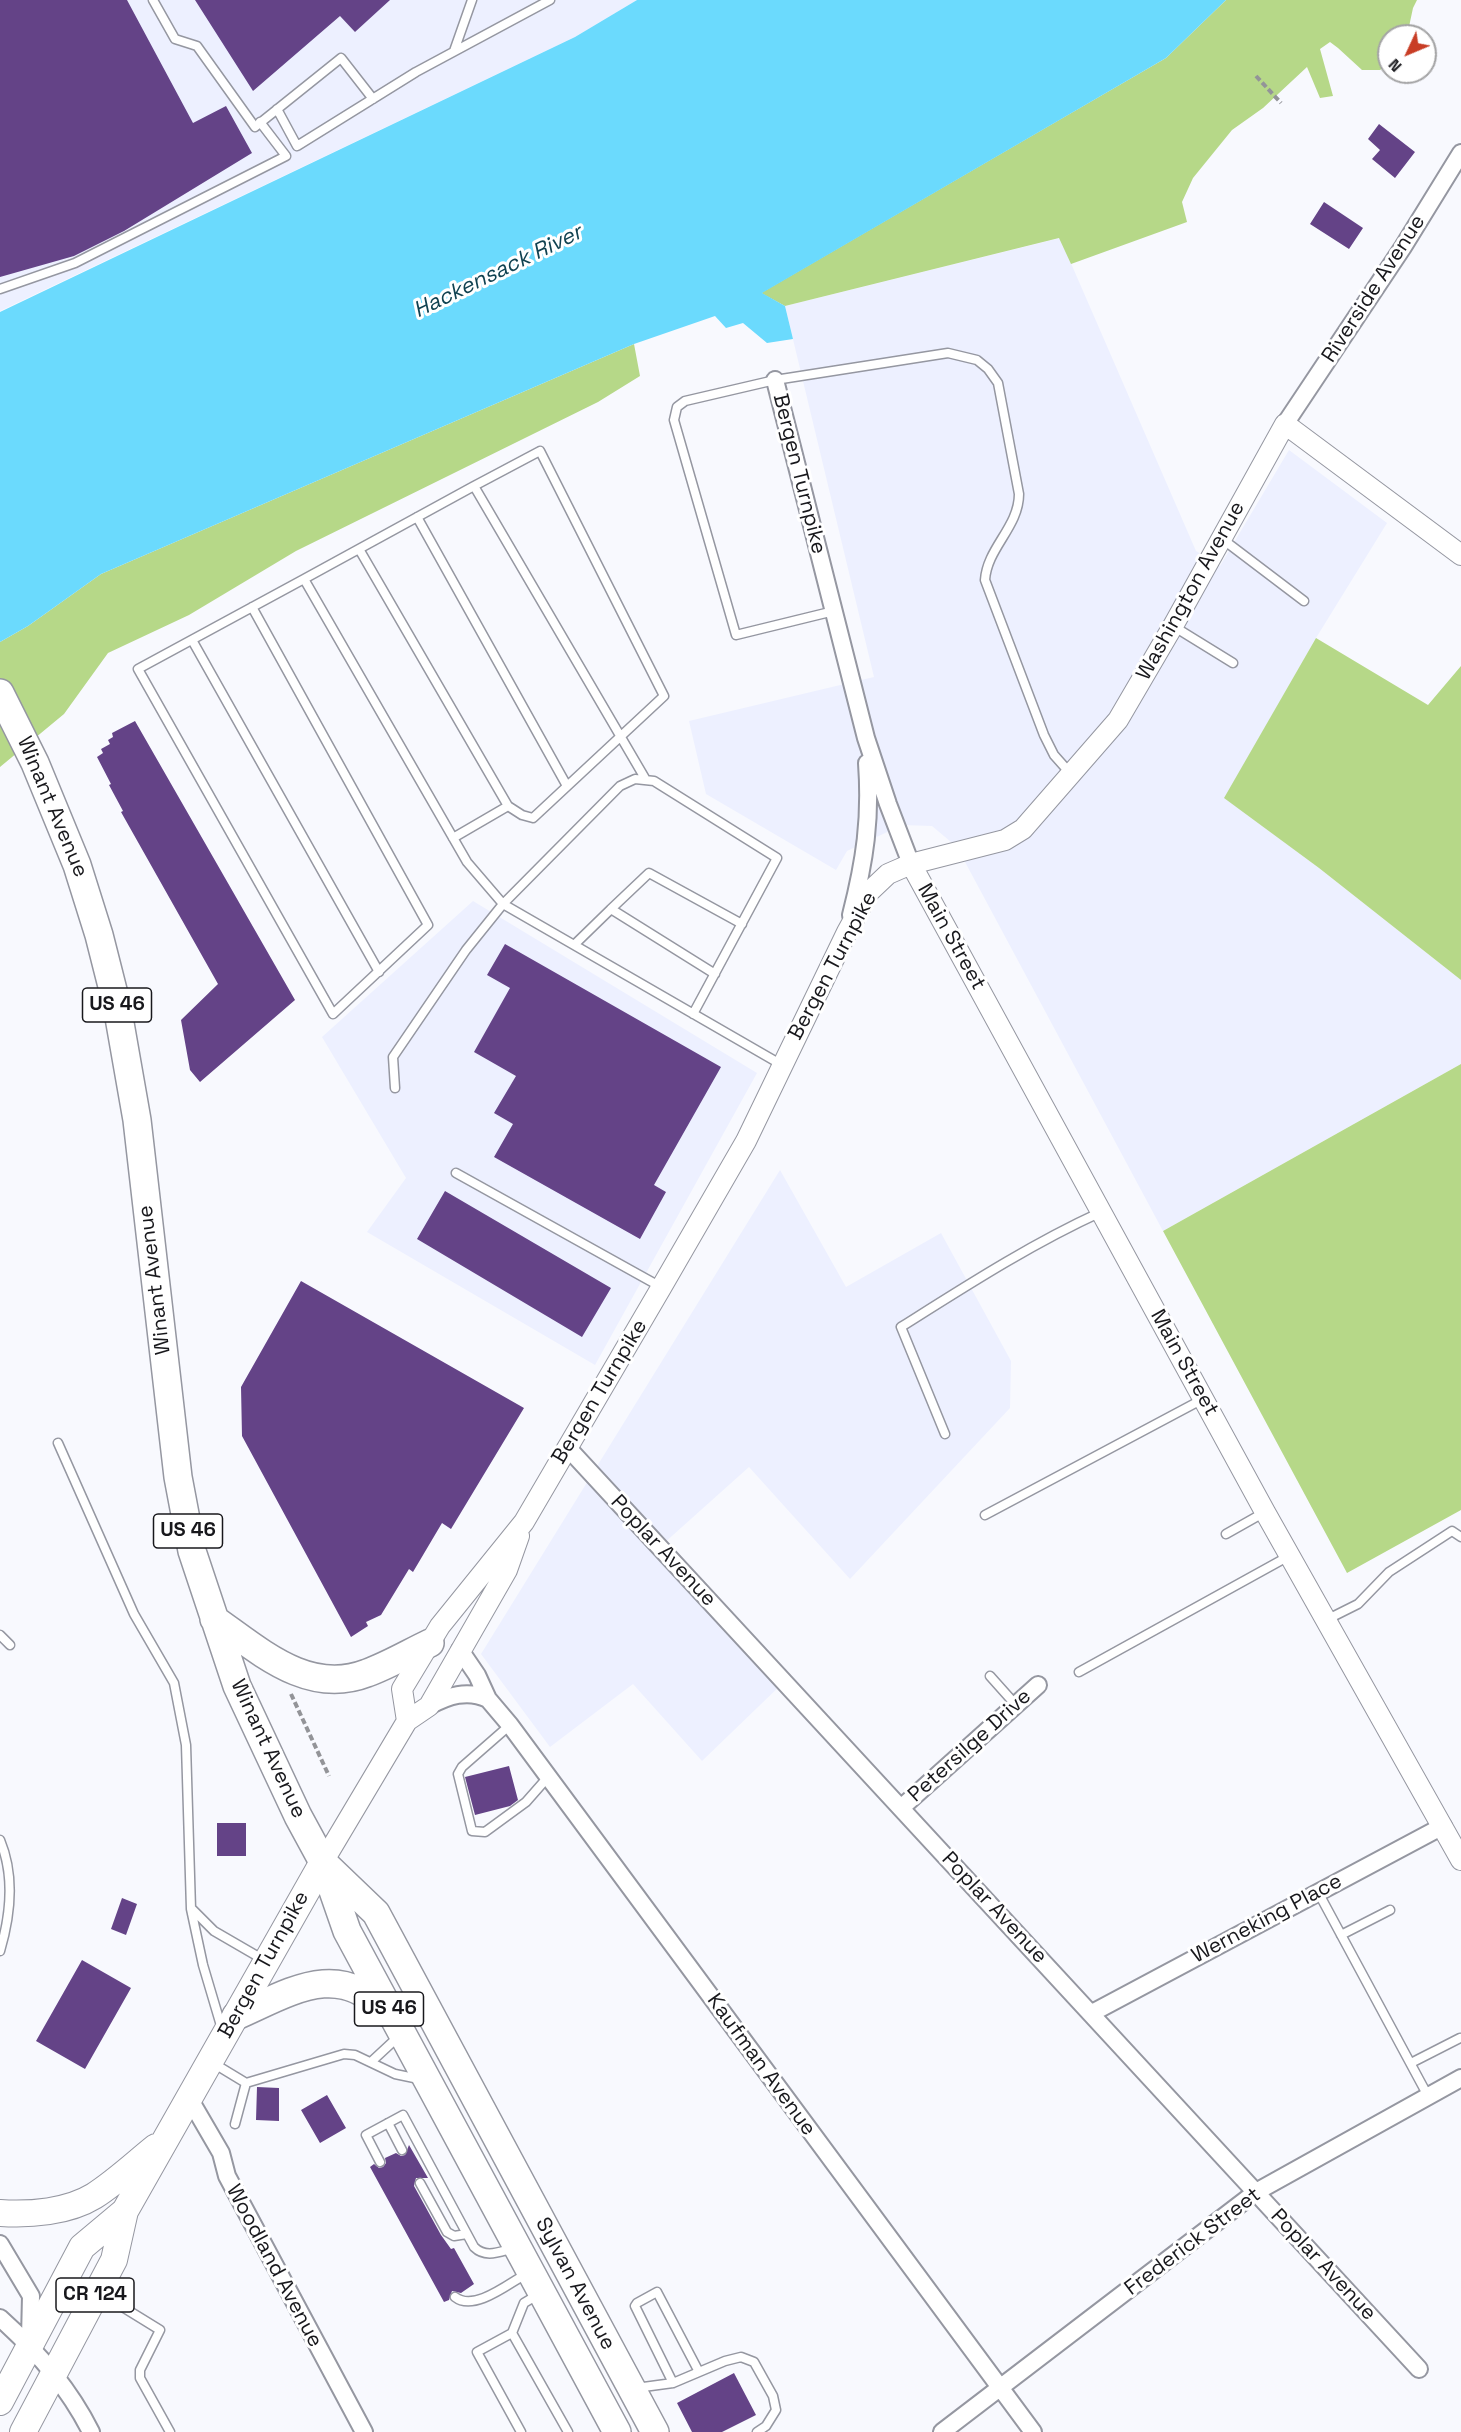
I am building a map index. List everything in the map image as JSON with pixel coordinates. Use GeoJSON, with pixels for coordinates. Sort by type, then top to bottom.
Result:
{"type":"FeatureCollection","features":[{"type":"Feature","properties":{"kind":"highway","name":"Winant Avenue"},"geometry":{"type":"LineString","coordinates":[[0,693],[35,763],[64,831],[89,899],[108,970],[124,1042],[137,1120],[183,1508],[192,1551],[237,1686],[298,1816],[323,1862]]}},
{"type":"Feature","properties":{"kind":"highway"},"geometry":{"type":"LineString","coordinates":[[214,1619],[285,1668],[303,1675],[325,1679],[351,1678],[366,1674],[430,1643]]}},
{"type":"Feature","properties":{"kind":"highway","name":"US 46"},"geometry":{"type":"LineString","coordinates":[[323,1862],[347,1931],[428,2081]]}},
{"type":"Feature","properties":{"kind":"highway","name":"Sylvan Avenue"},"geometry":{"type":"LineString","coordinates":[[323,1862],[376,1913],[655,2432]]}},
{"type":"Feature","properties":{"kind":"highway"},"geometry":{"type":"LineString","coordinates":[[230,2026],[307,1986],[332,1983],[356,1989],[373,1999],[402,2033]]}},
{"type":"Feature","properties":{"kind":"highway","name":"Sylvan Avenue"},"geometry":{"type":"LineString","coordinates":[[428,2081],[617,2432]]}},
{"type":"Feature","properties":{"kind":"main road","name":"Bergen Turnpike"},"geometry":{"type":"LineString","coordinates":[[23,2432],[114,2260],[125,2211],[323,1862]]}},
{"type":"Feature","properties":{"kind":"main road"},"geometry":{"type":"LineString","coordinates":[[0,2213],[22,2214],[77,2204],[94,2196],[166,2139]]}},
{"type":"Feature","properties":{"kind":"main road","name":"Bergen Turnpike"},"geometry":{"type":"LineString","coordinates":[[0,2402],[82,2247],[125,2211]]}},
{"type":"Feature","properties":{"kind":"street","name":"Riverside Avenue"},"geometry":{"type":"LineString","coordinates":[[1284,424],[1403,247],[1461,153]]}},
{"type":"Feature","properties":{"kind":"street","name":"Bergen Turnpike"},"geometry":{"type":"LineString","coordinates":[[407,1721],[402,1689],[440,1626],[524,1522],[746,1141],[847,932],[869,892],[888,874],[911,864],[866,738],[775,380]]}},
{"type":"Feature","properties":{"kind":"street","name":"Washington Avenue"},"geometry":{"type":"LineString","coordinates":[[911,864],[1005,840],[1023,829],[1118,720],[1173,626],[1284,424]]}},
{"type":"Feature","properties":{"kind":"street"},"geometry":{"type":"LineString","coordinates":[[1284,424],[1461,555]]}},
{"type":"Feature","properties":{"kind":"street"},"geometry":{"type":"LineString","coordinates":[[847,932],[867,845],[869,795],[866,738]]}},
{"type":"Feature","properties":{"kind":"street","name":"Main Street"},"geometry":{"type":"LineString","coordinates":[[911,864],[1265,1512],[1459,1852]]}},
{"type":"Feature","properties":{"kind":"street","name":"Poplar Avenue"},"geometry":{"type":"LineString","coordinates":[[567,1447],[1419,2369]]}},
{"type":"Feature","properties":{"kind":"street","name":"Bergen Turnpike"},"geometry":{"type":"LineString","coordinates":[[323,1862],[407,1721],[429,1706],[507,1570],[524,1522]]}},
{"type":"Feature","properties":{"kind":"street","name":"Kaufman Avenue"},"geometry":{"type":"LineString","coordinates":[[460,1650],[477,1675],[488,1699],[510,1725],[1033,2432]]}},
{"type":"Feature","properties":{"kind":"street","name":"Petersilge Drive"},"geometry":{"type":"LineString","coordinates":[[901,1808],[1038,1685]]}},
{"type":"Feature","properties":{"kind":"street"},"geometry":{"type":"LineString","coordinates":[[429,1706],[444,1698],[460,1694],[476,1693],[488,1699]]}},
{"type":"Feature","properties":{"kind":"street","name":"Werneking Place"},"geometry":{"type":"LineString","coordinates":[[1092,2013],[1443,1826]]}},
{"type":"Feature","properties":{"kind":"street","name":"Frederick Street"},"geometry":{"type":"LineString","coordinates":[[942,2432],[1256,2192],[1461,2078]]}},
{"type":"Feature","properties":{"kind":"street","name":"Woodland Avenue"},"geometry":{"type":"LineString","coordinates":[[189,2098],[222,2152],[227,2176],[364,2432]]}},
{"type":"Feature","properties":{"kind":"street"},"geometry":{"type":"LineString","coordinates":[[0,2244],[31,2296],[30,2345]]}},
{"type":"Feature","properties":{"kind":"street"},"geometry":{"type":"LineString","coordinates":[[0,2318],[30,2345],[54,2375],[77,2404],[91,2432]]}},
{"type":"Feature","properties":{"kind":"lane"},"geometry":{"type":"LineString","coordinates":[[153,0],[175,39],[197,46],[255,127],[341,58],[373,99]]}},
{"type":"Feature","properties":{"kind":"lane"},"geometry":{"type":"LineString","coordinates":[[454,51],[472,0]]}},
{"type":"Feature","properties":{"kind":"lane"},"geometry":{"type":"LineString","coordinates":[[277,109],[297,146],[454,51],[550,0]]}},
{"type":"Feature","properties":{"kind":"lane"},"geometry":{"type":"LineString","coordinates":[[0,289],[75,262],[286,156],[261,122]]}},
{"type":"Feature","properties":{"kind":"lane"},"geometry":{"type":"LineString","coordinates":[[834,611],[736,635],[674,420],[677,407],[685,400],[775,380],[948,353],[977,360],[988,369],[998,383],[1019,504],[1010,526],[985,571],[985,580],[1044,735],[1054,755],[1071,774]]}},
{"type":"Feature","properties":{"kind":"lane"},"geometry":{"type":"LineString","coordinates":[[252,607],[428,925],[333,1014],[138,669],[474,486],[540,451],[664,696],[533,818],[522,815],[508,806],[359,549]]}},
{"type":"Feature","properties":{"kind":"lane"},"geometry":{"type":"LineString","coordinates":[[474,486],[646,780]]}},
{"type":"Feature","properties":{"kind":"lane"},"geometry":{"type":"LineString","coordinates":[[417,517],[567,786]]}},
{"type":"Feature","properties":{"kind":"lane"},"geometry":{"type":"LineString","coordinates":[[1221,538],[1304,601]]}},
{"type":"Feature","properties":{"kind":"lane"},"geometry":{"type":"LineString","coordinates":[[304,579],[467,862],[503,904],[782,1065]]}},
{"type":"Feature","properties":{"kind":"lane"},"geometry":{"type":"LineString","coordinates":[[1173,626],[1233,663]]}},
{"type":"Feature","properties":{"kind":"lane"},"geometry":{"type":"LineString","coordinates":[[192,640],[379,972]]}},
{"type":"Feature","properties":{"kind":"lane"},"geometry":{"type":"LineString","coordinates":[[395,1088],[393,1057],[466,950],[503,904],[620,786],[635,779],[654,781],[777,858],[693,1014]]}},
{"type":"Feature","properties":{"kind":"lane"},"geometry":{"type":"LineString","coordinates":[[453,838],[508,806]]}},
{"type":"Feature","properties":{"kind":"lane"},"geometry":{"type":"LineString","coordinates":[[574,945],[649,873],[742,924]]}},
{"type":"Feature","properties":{"kind":"lane"},"geometry":{"type":"LineString","coordinates":[[610,909],[715,974]]}},
{"type":"Feature","properties":{"kind":"lane"},"geometry":{"type":"LineString","coordinates":[[456,1173],[661,1288]]}},
{"type":"Feature","properties":{"kind":"lane"},"geometry":{"type":"LineString","coordinates":[[945,1434],[901,1327],[981,1277],[1070,1226],[1101,1212]]}},
{"type":"Feature","properties":{"kind":"lane"},"geometry":{"type":"LineString","coordinates":[[985,1515],[1203,1399]]}},
{"type":"Feature","properties":{"kind":"lane"},"geometry":{"type":"LineString","coordinates":[[58,1443],[134,1614],[174,1683],[186,1745],[191,1909],[203,1965],[230,2026]]}},
{"type":"Feature","properties":{"kind":"lane"},"geometry":{"type":"LineString","coordinates":[[1226,1533],[1265,1512]]}},
{"type":"Feature","properties":{"kind":"lane"},"geometry":{"type":"LineString","coordinates":[[1326,1620],[1358,1604],[1389,1572],[1452,1531],[1461,1537]]}},
{"type":"Feature","properties":{"kind":"lane"},"geometry":{"type":"LineString","coordinates":[[1079,1672],[1290,1556]]}},
{"type":"Feature","properties":{"kind":"lane"},"geometry":{"type":"LineString","coordinates":[[0,1635],[10,1645]]}},
{"type":"Feature","properties":{"kind":"lane"},"geometry":{"type":"LineString","coordinates":[[990,1676],[1015,1704]]}},
{"type":"Feature","properties":{"kind":"lane"},"geometry":{"type":"LineString","coordinates":[[510,1725],[462,1767],[458,1774],[472,1831],[485,1832],[526,1802],[548,1777]]}},
{"type":"Feature","properties":{"kind":"lane"},"geometry":{"type":"LineString","coordinates":[[0,1840],[5,1851],[12,1902],[0,1951]]}},
{"type":"Feature","properties":{"kind":"lane"},"geometry":{"type":"LineString","coordinates":[[1318,1892],[1428,2096]]}},
{"type":"Feature","properties":{"kind":"lane"},"geometry":{"type":"LineString","coordinates":[[191,1909],[214,1931],[267,1961]]}},
{"type":"Feature","properties":{"kind":"lane"},"geometry":{"type":"LineString","coordinates":[[1341,1935],[1390,1910]]}},
{"type":"Feature","properties":{"kind":"lane"},"geometry":{"type":"LineString","coordinates":[[371,2062],[402,2033]]}},
{"type":"Feature","properties":{"kind":"lane"},"geometry":{"type":"LineString","coordinates":[[1411,2063],[1460,2038]]}},
{"type":"Feature","properties":{"kind":"lane"},"geometry":{"type":"LineString","coordinates":[[210,2061],[246,2083],[344,2054],[355,2055],[395,2074],[428,2081]]}},
{"type":"Feature","properties":{"kind":"lane"},"geometry":{"type":"LineString","coordinates":[[235,2124],[246,2083]]}},
{"type":"Feature","properties":{"kind":"lane"},"geometry":{"type":"LineString","coordinates":[[380,2162],[366,2135],[403,2115],[474,2247],[483,2253],[518,2248]]}},
{"type":"Feature","properties":{"kind":"lane"},"geometry":{"type":"LineString","coordinates":[[388,2123],[402,2150]]}},
{"type":"Feature","properties":{"kind":"lane"},"geometry":{"type":"LineString","coordinates":[[420,2183],[447,2232],[454,2236],[468,2234]]}},
{"type":"Feature","properties":{"kind":"lane"},"geometry":{"type":"LineString","coordinates":[[454,2297],[460,2301],[470,2302],[536,2282]]}},
{"type":"Feature","properties":{"kind":"lane"},"geometry":{"type":"LineString","coordinates":[[521,2432],[477,2352],[512,2333],[524,2303],[536,2282]]}},
{"type":"Feature","properties":{"kind":"lane"},"geometry":{"type":"LineString","coordinates":[[97,2292],[160,2330],[140,2370],[140,2378],[170,2432]]}},
{"type":"Feature","properties":{"kind":"lane"},"geometry":{"type":"LineString","coordinates":[[673,2383],[635,2306],[637,2302],[657,2292],[699,2372]]}},
{"type":"Feature","properties":{"kind":"lane"},"geometry":{"type":"LineString","coordinates":[[512,2333],[568,2432]]}},
{"type":"Feature","properties":{"kind":"lane"},"geometry":{"type":"LineString","coordinates":[[632,2389],[673,2383],[725,2361],[741,2357],[754,2362],[773,2396],[776,2410],[768,2429],[758,2432]]}},
{"type":"Feature","properties":{"kind":"path"},"geometry":{"type":"LineString","coordinates":[[1256,76],[1281,104]]}},
{"type":"Feature","properties":{"kind":"path"},"geometry":{"type":"LineString","coordinates":[[288,1690],[329,1776]]}},
{"type":"Feature","properties":{"kind":"shaded area"},"geometry":{"type":"Polygon","coordinates":[[[0,0],[637,0],[575,37],[0,311],[0,0]]]}},
{"type":"Feature","properties":{"kind":"shaded area"},"geometry":{"type":"Polygon","coordinates":[[[1060,238],[1196,551],[1220,566],[1289,450],[1387,523],[1316,638],[1225,798],[1319,868],[1461,980],[1461,1064],[1163,1231],[957,847],[932,826],[902,825],[847,851],[836,870],[706,794],[689,721],[874,677],[785,306],[1060,238]]]}},
{"type":"Feature","properties":{"kind":"shaded area"},"geometry":{"type":"Polygon","coordinates":[[[473,901],[757,1073],[595,1365],[367,1232],[406,1178],[322,1037],[473,901]]]}},
{"type":"Feature","properties":{"kind":"shaded area"},"geometry":{"type":"Polygon","coordinates":[[[780,1170],[846,1287],[941,1233],[1011,1361],[1010,1408],[850,1579],[749,1467],[663,1544],[786,1680],[702,1761],[633,1684],[550,1747],[481,1654],[780,1170]]]}},
{"type":"Feature","properties":{"kind":"green space"},"geometry":{"type":"Polygon","coordinates":[[[1226,0],[1417,0],[1410,24],[1377,24],[1377,70],[1362,70],[1330,42],[1320,49],[1333,96],[1320,98],[1307,67],[1263,108],[1232,130],[1193,178],[1182,202],[1187,222],[1071,264],[1059,238],[785,306],[761,293],[1166,58],[1226,0]]]}},
{"type":"Feature","properties":{"kind":"green space"},"geometry":{"type":"Polygon","coordinates":[[[634,344],[640,376],[598,402],[296,551],[189,615],[108,653],[64,714],[0,767],[0,642],[28,626],[101,574],[634,344]]]}},
{"type":"Feature","properties":{"kind":"green space"},"geometry":{"type":"Polygon","coordinates":[[[1316,638],[1428,705],[1461,666],[1461,980],[1319,868],[1224,798],[1316,638]]]}},
{"type":"Feature","properties":{"kind":"green space"},"geometry":{"type":"Polygon","coordinates":[[[1461,1064],[1461,1510],[1347,1573],[1163,1231],[1461,1064]]]}},
{"type":"Feature","properties":{"kind":"water","name":"Hackensack River"},"geometry":{"type":"Polygon","coordinates":[[[637,0],[1226,0],[1166,58],[762,293],[785,306],[793,339],[767,343],[743,323],[726,328],[715,316],[634,344],[101,574],[28,626],[0,642],[0,312],[575,37],[637,0]]]}},
{"type":"Feature","properties":{"kind":"building"},"geometry":{"type":"Polygon","coordinates":[[[0,0],[127,0],[193,123],[226,106],[252,153],[124,231],[74,256],[0,277],[0,0]]]}},
{"type":"Feature","properties":{"kind":"building"},"geometry":{"type":"Polygon","coordinates":[[[195,0],[390,0],[355,32],[340,16],[253,91],[195,0]]]}},
{"type":"Feature","properties":{"kind":"building"},"geometry":{"type":"Polygon","coordinates":[[[1379,124],[1415,152],[1395,178],[1372,159],[1380,150],[1368,139],[1379,124]]]}},
{"type":"Feature","properties":{"kind":"building"},"geometry":{"type":"Polygon","coordinates":[[[1324,202],[1363,228],[1349,249],[1310,224],[1324,202]]]}},
{"type":"Feature","properties":{"kind":"building"},"geometry":{"type":"Polygon","coordinates":[[[135,721],[295,1000],[200,1082],[190,1070],[181,1020],[218,984],[121,812],[123,811],[97,757],[103,753],[101,749],[110,744],[108,740],[113,737],[112,733],[135,721]]]}},
{"type":"Feature","properties":{"kind":"building"},"geometry":{"type":"Polygon","coordinates":[[[505,944],[721,1067],[654,1185],[666,1192],[640,1239],[494,1157],[513,1124],[494,1113],[516,1076],[474,1052],[510,988],[487,975],[505,944]]]}},
{"type":"Feature","properties":{"kind":"building"},"geometry":{"type":"Polygon","coordinates":[[[445,1191],[611,1288],[582,1337],[417,1239],[445,1191]]]}},
{"type":"Feature","properties":{"kind":"building"},"geometry":{"type":"Polygon","coordinates":[[[301,1281],[524,1408],[451,1529],[442,1523],[413,1572],[409,1569],[381,1615],[366,1622],[368,1626],[351,1637],[242,1436],[241,1387],[301,1281]]]}},
{"type":"Feature","properties":{"kind":"building"},"geometry":{"type":"Polygon","coordinates":[[[509,1766],[518,1800],[510,1806],[475,1815],[465,1777],[509,1766]]]}},
{"type":"Feature","properties":{"kind":"building"},"geometry":{"type":"Polygon","coordinates":[[[217,1823],[246,1823],[246,1856],[217,1856],[217,1823]]]}},
{"type":"Feature","properties":{"kind":"building"},"geometry":{"type":"Polygon","coordinates":[[[122,1898],[137,1904],[126,1935],[111,1929],[122,1898]]]}},
{"type":"Feature","properties":{"kind":"building"},"geometry":{"type":"Polygon","coordinates":[[[82,1960],[131,1988],[85,2069],[36,2041],[82,1960]]]}},
{"type":"Feature","properties":{"kind":"building"},"geometry":{"type":"Polygon","coordinates":[[[257,2087],[279,2088],[279,2121],[256,2120],[257,2087]]]}},
{"type":"Feature","properties":{"kind":"building"},"geometry":{"type":"Polygon","coordinates":[[[327,2095],[346,2128],[320,2143],[301,2110],[327,2095]]]}},
{"type":"Feature","properties":{"kind":"building"},"geometry":{"type":"Polygon","coordinates":[[[409,2145],[428,2178],[416,2178],[414,2186],[441,2235],[451,2249],[454,2248],[474,2284],[461,2293],[452,2291],[449,2300],[444,2302],[370,2167],[374,2164],[379,2168],[383,2167],[386,2163],[385,2158],[396,2153],[401,2156],[405,2155],[409,2145]]]}},
{"type":"Feature","properties":{"kind":"building"},"geometry":{"type":"Polygon","coordinates":[[[734,2373],[756,2415],[722,2432],[692,2432],[677,2403],[734,2373]]]}}]}
